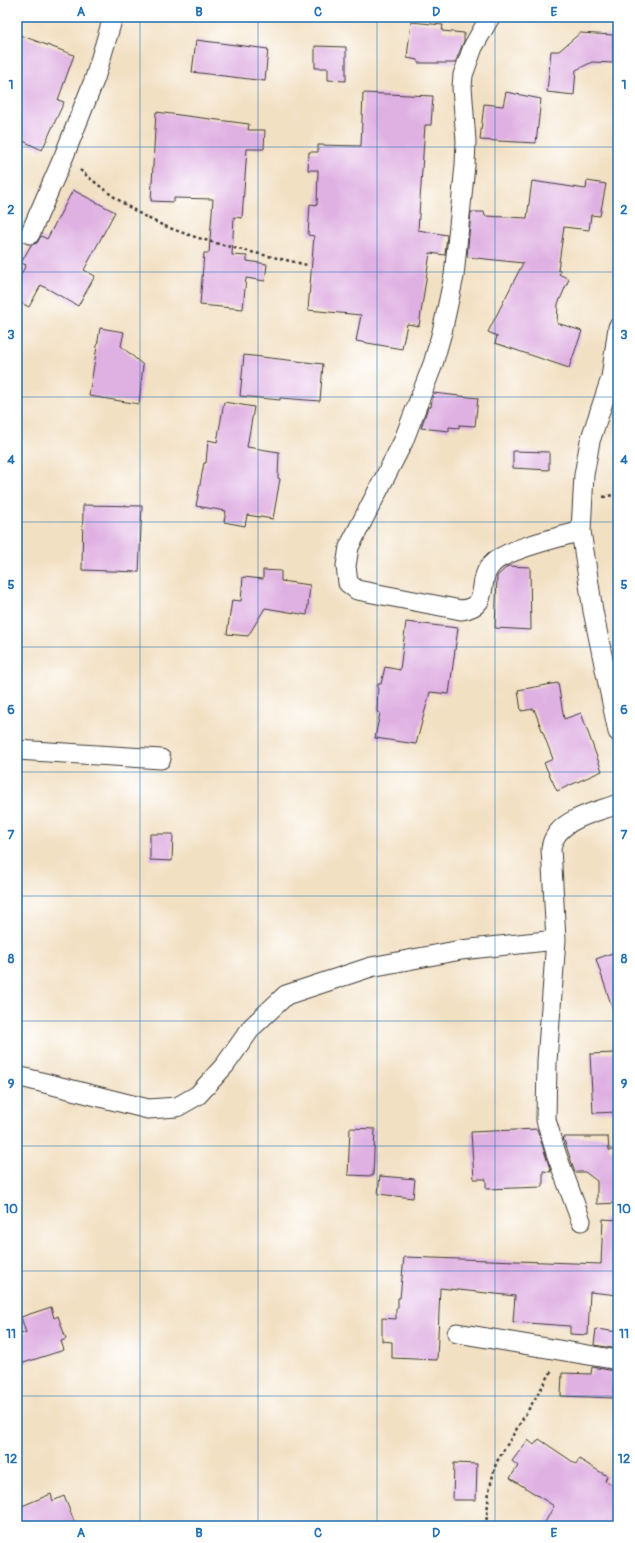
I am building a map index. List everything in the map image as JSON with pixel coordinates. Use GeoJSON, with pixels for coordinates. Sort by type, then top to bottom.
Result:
{"type":"FeatureCollection","features":[{"type":"Feature","properties":{"kind":"street"},"geometry":{"type":"LineString","coordinates":[[30,234],[64,156],[95,78],[112,17]]}},
{"type":"Feature","properties":{"kind":"street"},"geometry":{"type":"LineString","coordinates":[[490,17],[473,47],[463,75],[462,87],[466,141],[465,165],[454,276],[442,332],[433,364],[403,442],[349,547],[346,566],[348,583],[357,590],[461,610],[472,609],[478,604],[486,574],[492,563],[509,553],[534,544],[581,531]]}},
{"type":"Feature","properties":{"kind":"street"},"geometry":{"type":"LineString","coordinates":[[618,327],[611,378],[590,441],[584,475],[581,531],[585,566],[593,611],[618,732]]}},
{"type":"Feature","properties":{"kind":"street"},"geometry":{"type":"LineString","coordinates":[[17,750],[161,759]]}},
{"type":"Feature","properties":{"kind":"street"},"geometry":{"type":"LineString","coordinates":[[581,1221],[556,1153],[546,1120],[547,1061],[556,940],[551,855],[553,837],[559,829],[576,820],[618,804]]}},
{"type":"Feature","properties":{"kind":"street"},"geometry":{"type":"LineString","coordinates":[[17,1076],[148,1109],[177,1107],[198,1095],[225,1065],[252,1027],[286,995],[371,967],[460,950],[556,940]]}},
{"type":"Feature","properties":{"kind":"street"},"geometry":{"type":"LineString","coordinates":[[457,1333],[618,1360]]}},
{"type":"Feature","properties":{"kind":"path"},"geometry":{"type":"LineString","coordinates":[[64,156],[109,194],[159,224],[204,240],[307,265]]}},
{"type":"Feature","properties":{"kind":"path"},"geometry":{"type":"LineString","coordinates":[[486,1526],[489,1491],[496,1463],[537,1394],[566,1351]]}},
{"type":"Feature","properties":{"kind":"building"},"geometry":{"type":"Polygon","coordinates":[[[411,22],[443,25],[442,31],[464,33],[464,41],[455,63],[418,63],[418,60],[407,58],[411,22]]]}},
{"type":"Feature","properties":{"kind":"building"},"geometry":{"type":"Polygon","coordinates":[[[580,33],[613,35],[613,63],[592,62],[576,70],[574,95],[547,92],[551,51],[559,51],[580,33]]]}},
{"type":"Feature","properties":{"kind":"building"},"geometry":{"type":"Polygon","coordinates":[[[17,34],[74,55],[58,100],[64,102],[42,150],[17,138],[17,34]]]}},
{"type":"Feature","properties":{"kind":"building"},"geometry":{"type":"Polygon","coordinates":[[[196,40],[268,49],[265,81],[192,72],[196,40]]]}},
{"type":"Feature","properties":{"kind":"building"},"geometry":{"type":"Polygon","coordinates":[[[315,46],[346,47],[346,81],[328,80],[328,68],[315,68],[315,46]]]}},
{"type":"Feature","properties":{"kind":"building"},"geometry":{"type":"Polygon","coordinates":[[[506,92],[541,99],[536,143],[480,140],[484,104],[503,106],[506,92]]]}},
{"type":"Feature","properties":{"kind":"building"},"geometry":{"type":"Polygon","coordinates":[[[363,93],[433,96],[431,125],[425,125],[418,230],[447,235],[445,255],[430,253],[419,326],[407,324],[402,349],[356,341],[361,315],[308,310],[314,236],[308,235],[310,204],[317,205],[318,170],[308,170],[309,152],[318,152],[318,145],[361,146],[363,93]]]}},
{"type":"Feature","properties":{"kind":"building"},"geometry":{"type":"Polygon","coordinates":[[[156,112],[249,124],[248,130],[265,130],[264,149],[247,149],[242,218],[234,217],[232,255],[247,256],[247,261],[267,264],[265,281],[246,278],[243,309],[200,305],[204,253],[209,253],[213,199],[174,198],[174,202],[151,201],[156,112]]]}},
{"type":"Feature","properties":{"kind":"building"},"geometry":{"type":"Polygon","coordinates":[[[532,181],[586,189],[587,181],[606,184],[600,216],[591,215],[589,230],[564,227],[558,270],[561,271],[559,274],[569,279],[558,304],[557,323],[582,331],[569,368],[495,343],[497,336],[488,332],[523,263],[467,257],[471,212],[484,212],[485,216],[527,218],[532,181]]]}},
{"type":"Feature","properties":{"kind":"building"},"geometry":{"type":"Polygon","coordinates":[[[73,190],[115,212],[84,270],[95,276],[78,306],[41,285],[29,307],[17,301],[17,282],[26,265],[21,263],[31,245],[37,243],[41,236],[47,239],[73,190]]]}},
{"type":"Feature","properties":{"kind":"building"},"geometry":{"type":"Polygon","coordinates":[[[100,328],[124,332],[121,346],[143,365],[139,404],[89,396],[100,328]]]}},
{"type":"Feature","properties":{"kind":"building"},"geometry":{"type":"Polygon","coordinates":[[[244,355],[323,364],[320,401],[280,398],[280,400],[240,396],[244,355]]]}},
{"type":"Feature","properties":{"kind":"building"},"geometry":{"type":"Polygon","coordinates":[[[433,393],[478,398],[475,426],[459,425],[459,428],[449,427],[449,431],[421,428],[428,407],[431,407],[433,393]]]}},
{"type":"Feature","properties":{"kind":"building"},"geometry":{"type":"Polygon","coordinates":[[[224,402],[254,407],[247,447],[279,452],[278,478],[280,479],[273,519],[247,515],[245,526],[224,522],[226,511],[196,506],[204,463],[206,463],[208,440],[217,442],[224,402]]]}},
{"type":"Feature","properties":{"kind":"building"},"geometry":{"type":"Polygon","coordinates":[[[513,451],[549,452],[549,470],[513,468],[513,451]]]}},
{"type":"Feature","properties":{"kind":"building"},"geometry":{"type":"Polygon","coordinates":[[[83,505],[142,506],[139,572],[82,570],[83,505]]]}},
{"type":"Feature","properties":{"kind":"building"},"geometry":{"type":"Polygon","coordinates":[[[508,566],[530,567],[531,630],[495,628],[497,576],[508,566]]]}},
{"type":"Feature","properties":{"kind":"building"},"geometry":{"type":"Polygon","coordinates":[[[263,570],[281,571],[281,581],[310,585],[307,615],[265,608],[248,636],[227,634],[232,600],[241,601],[243,577],[263,579],[263,570]]]}},
{"type":"Feature","properties":{"kind":"building"},"geometry":{"type":"Polygon","coordinates":[[[406,622],[458,628],[449,694],[430,692],[416,744],[375,738],[380,713],[377,712],[378,684],[381,684],[385,667],[400,670],[406,622]]]}},
{"type":"Feature","properties":{"kind":"building"},"geometry":{"type":"Polygon","coordinates":[[[558,683],[564,719],[581,713],[602,771],[557,791],[544,763],[553,759],[534,709],[521,711],[518,690],[558,683]]]}},
{"type":"Feature","properties":{"kind":"building"},"geometry":{"type":"Polygon","coordinates":[[[150,834],[173,834],[172,861],[150,860],[150,834]]]}},
{"type":"Feature","properties":{"kind":"building"},"geometry":{"type":"Polygon","coordinates":[[[618,951],[618,1015],[615,1016],[596,959],[618,951]]]}},
{"type":"Feature","properties":{"kind":"building"},"geometry":{"type":"Polygon","coordinates":[[[618,1053],[617,1112],[593,1113],[590,1054],[618,1053]]]}},
{"type":"Feature","properties":{"kind":"building"},"geometry":{"type":"Polygon","coordinates":[[[350,1128],[375,1129],[373,1176],[348,1175],[350,1128]]]}},
{"type":"Feature","properties":{"kind":"building"},"geometry":{"type":"Polygon","coordinates":[[[537,1129],[551,1172],[543,1171],[543,1187],[486,1189],[486,1179],[474,1179],[471,1132],[537,1129]]]}},
{"type":"Feature","properties":{"kind":"building"},"geometry":{"type":"Polygon","coordinates":[[[563,1137],[608,1137],[609,1150],[618,1150],[618,1203],[597,1204],[597,1181],[585,1172],[575,1172],[563,1137]]]}},
{"type":"Feature","properties":{"kind":"building"},"geometry":{"type":"Polygon","coordinates":[[[380,1176],[415,1179],[413,1198],[378,1194],[380,1176]]]}},
{"type":"Feature","properties":{"kind":"building"},"geometry":{"type":"Polygon","coordinates":[[[603,1219],[618,1220],[618,1295],[590,1292],[588,1335],[570,1334],[570,1326],[513,1322],[515,1296],[440,1288],[437,1360],[392,1358],[392,1342],[382,1341],[382,1318],[396,1319],[396,1308],[398,1308],[398,1298],[400,1298],[404,1257],[601,1264],[603,1219]]]}},
{"type":"Feature","properties":{"kind":"building"},"geometry":{"type":"Polygon","coordinates":[[[51,1307],[54,1318],[58,1316],[66,1339],[61,1341],[64,1350],[17,1365],[17,1334],[26,1333],[21,1317],[51,1307]]]}},
{"type":"Feature","properties":{"kind":"building"},"geometry":{"type":"Polygon","coordinates":[[[596,1329],[618,1332],[618,1349],[594,1345],[596,1329]]]}},
{"type":"Feature","properties":{"kind":"building"},"geometry":{"type":"Polygon","coordinates":[[[592,1367],[615,1371],[614,1398],[561,1396],[562,1373],[591,1374],[592,1367]]]}},
{"type":"Feature","properties":{"kind":"building"},"geometry":{"type":"Polygon","coordinates":[[[539,1439],[576,1464],[579,1459],[607,1476],[605,1481],[618,1487],[618,1526],[543,1526],[554,1506],[510,1478],[518,1466],[512,1461],[528,1440],[534,1445],[539,1439]]]}},
{"type":"Feature","properties":{"kind":"building"},"geometry":{"type":"Polygon","coordinates":[[[454,1463],[477,1464],[476,1500],[453,1500],[454,1463]]]}},
{"type":"Feature","properties":{"kind":"building"},"geometry":{"type":"Polygon","coordinates":[[[51,1494],[53,1501],[64,1496],[76,1526],[23,1526],[17,1508],[51,1494]]]}}]}
